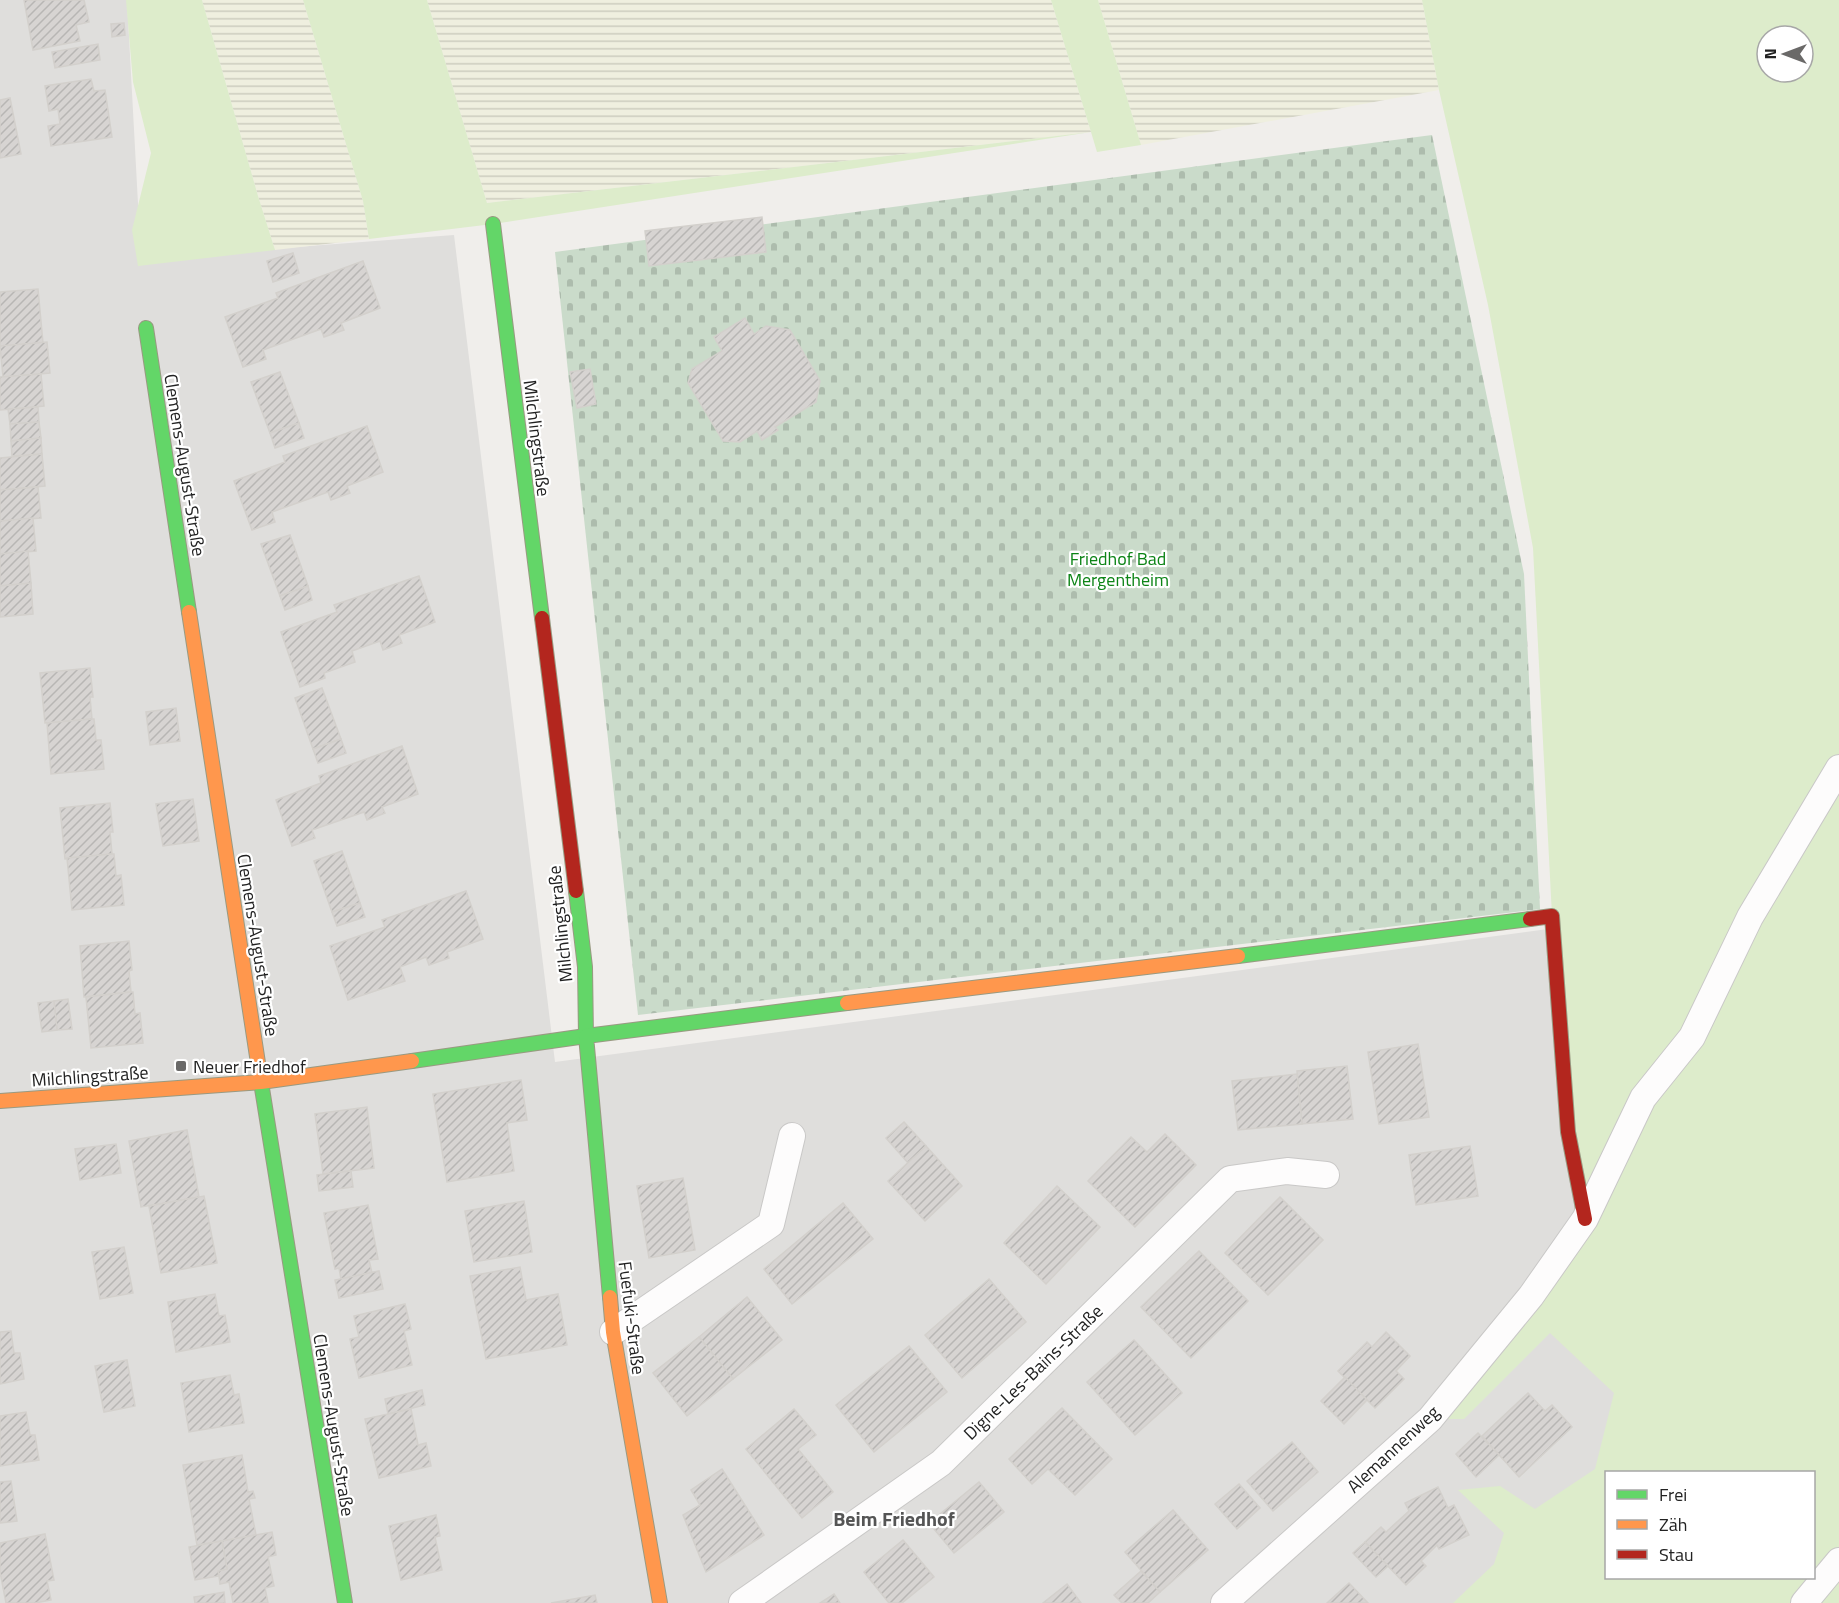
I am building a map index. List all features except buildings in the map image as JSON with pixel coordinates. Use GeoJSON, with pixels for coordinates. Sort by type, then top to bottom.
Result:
{"type":"FeatureCollection","features":[{"type":"Feature","properties":{"kind":"street","name":"Milchlingstraße"},"geometry":{"type":"LineString","coordinates":[[0,1101],[261,1082],[586,1036],[585,967],[493,224]]}},
{"type":"Feature","properties":{"kind":"street","name":"Clemens-August-Straße"},"geometry":{"type":"LineString","coordinates":[[146,328],[261,1082],[345,1603]]}},
{"type":"Feature","properties":{"kind":"street","name":"Alemannenweg"},"geometry":{"type":"LineString","coordinates":[[1224,1603],[1430,1419],[1531,1296],[1586,1219],[1642,1098],[1692,1037],[1750,917],[1839,768]]}},
{"type":"Feature","properties":{"kind":"street"},"geometry":{"type":"LineString","coordinates":[[586,1036],[1371,941],[1552,916],[1568,1132],[1586,1219]]}},
{"type":"Feature","properties":{"kind":"street","name":"Fuefuki-Straße"},"geometry":{"type":"LineString","coordinates":[[586,1036],[613,1332],[660,1603]]}},
{"type":"Feature","properties":{"kind":"street"},"geometry":{"type":"LineString","coordinates":[[613,1332],[771,1224],[792,1136]]}},
{"type":"Feature","properties":{"kind":"street","name":"Digne-Les-Bains-Straße"},"geometry":{"type":"LineString","coordinates":[[742,1603],[941,1463],[1230,1179],[1287,1171],[1326,1175]]}},
{"type":"Feature","properties":{"kind":"street"},"geometry":{"type":"LineString","coordinates":[[1804,1603],[1839,1561]]}},
{"type":"Feature","properties":{"kind":"shaded area"},"geometry":{"type":"Polygon","coordinates":[[[0,0],[127,0],[141,259],[454,235],[555,1062],[1548,929],[1675,1471],[1605,1471],[1544,1603],[0,1603],[0,0]]]}},
{"type":"Feature","properties":{"kind":"green space"},"geometry":{"type":"Polygon","coordinates":[[[126,0],[202,0],[275,250],[138,266],[132,230],[151,153],[133,82],[126,0]]]}},
{"type":"Feature","properties":{"kind":"green space"},"geometry":{"type":"Polygon","coordinates":[[[202,0],[303,0],[363,201],[369,239],[275,250],[202,0]]]}},
{"type":"Feature","properties":{"kind":"green space"},"geometry":{"type":"Polygon","coordinates":[[[303,0],[427,0],[487,203],[1091,132],[493,224],[369,239],[363,201],[303,0]]]}},
{"type":"Feature","properties":{"kind":"green space"},"geometry":{"type":"Polygon","coordinates":[[[427,0],[1051,0],[1091,132],[487,203],[427,0]]]}},
{"type":"Feature","properties":{"kind":"green space"},"geometry":{"type":"Polygon","coordinates":[[[1051,0],[1098,0],[1141,145],[1097,152],[1051,0]]]}},
{"type":"Feature","properties":{"kind":"green space"},"geometry":{"type":"Polygon","coordinates":[[[1098,0],[1422,0],[1439,90],[1141,145],[1098,0]]]}},
{"type":"Feature","properties":{"kind":"green space"},"geometry":{"type":"Polygon","coordinates":[[[1422,0],[1839,0],[1839,1603],[1453,1603],[1494,1564],[1504,1533],[1458,1490],[1500,1486],[1535,1509],[1595,1469],[1614,1393],[1550,1333],[1464,1419],[1430,1419],[1585,1219],[1552,916],[1533,548],[1488,305],[1439,90],[1422,0]]]}},
{"type":"Feature","properties":{"kind":"green space","name":"Friedhof Bad Mergentheim"},"geometry":{"type":"Polygon","coordinates":[[[1432,135],[1524,574],[1540,909],[638,1015],[555,252],[1432,135]]]}},
{"type":"Feature","properties":{"kind":"traffic: fast"},"geometry":{"type":"LineString","coordinates":[[493,224],[542,618]]}},
{"type":"Feature","properties":{"kind":"traffic: fast"},"geometry":{"type":"LineString","coordinates":[[146,328],[189,612]]}},
{"type":"Feature","properties":{"kind":"traffic: fast"},"geometry":{"type":"LineString","coordinates":[[412,1061],[586,1036],[585,967],[576,891]]}},
{"type":"Feature","properties":{"kind":"traffic: fast"},"geometry":{"type":"LineString","coordinates":[[1238,956],[1530,919]]}},
{"type":"Feature","properties":{"kind":"traffic: fast"},"geometry":{"type":"LineString","coordinates":[[610,1297],[586,1036],[847,1003]]}},
{"type":"Feature","properties":{"kind":"traffic: fast"},"geometry":{"type":"LineString","coordinates":[[260,1076],[345,1603]]}},
{"type":"Feature","properties":{"kind":"traffic: slow"},"geometry":{"type":"LineString","coordinates":[[189,612],[260,1076]]}},
{"type":"Feature","properties":{"kind":"traffic: slow"},"geometry":{"type":"LineString","coordinates":[[847,1003],[1238,956]]}},
{"type":"Feature","properties":{"kind":"traffic: slow"},"geometry":{"type":"LineString","coordinates":[[0,1101],[261,1082],[412,1061]]}},
{"type":"Feature","properties":{"kind":"traffic: slow"},"geometry":{"type":"LineString","coordinates":[[610,1297],[613,1332],[660,1603]]}},
{"type":"Feature","properties":{"kind":"traffic: jam"},"geometry":{"type":"LineString","coordinates":[[542,618],[576,891]]}},
{"type":"Feature","properties":{"kind":"traffic: jam"},"geometry":{"type":"LineString","coordinates":[[1530,919],[1552,916],[1568,1132],[1585,1219]]}},
{"type":"Feature","properties":{"kind":"place","name":"Neuer Friedhof"},"geometry":{"type":"Point","coordinates":[181,1066]}},
{"type":"Feature","properties":{"kind":"district","name":"Beim Friedhof"},"geometry":{"type":"Point","coordinates":[894,1518]}}]}
